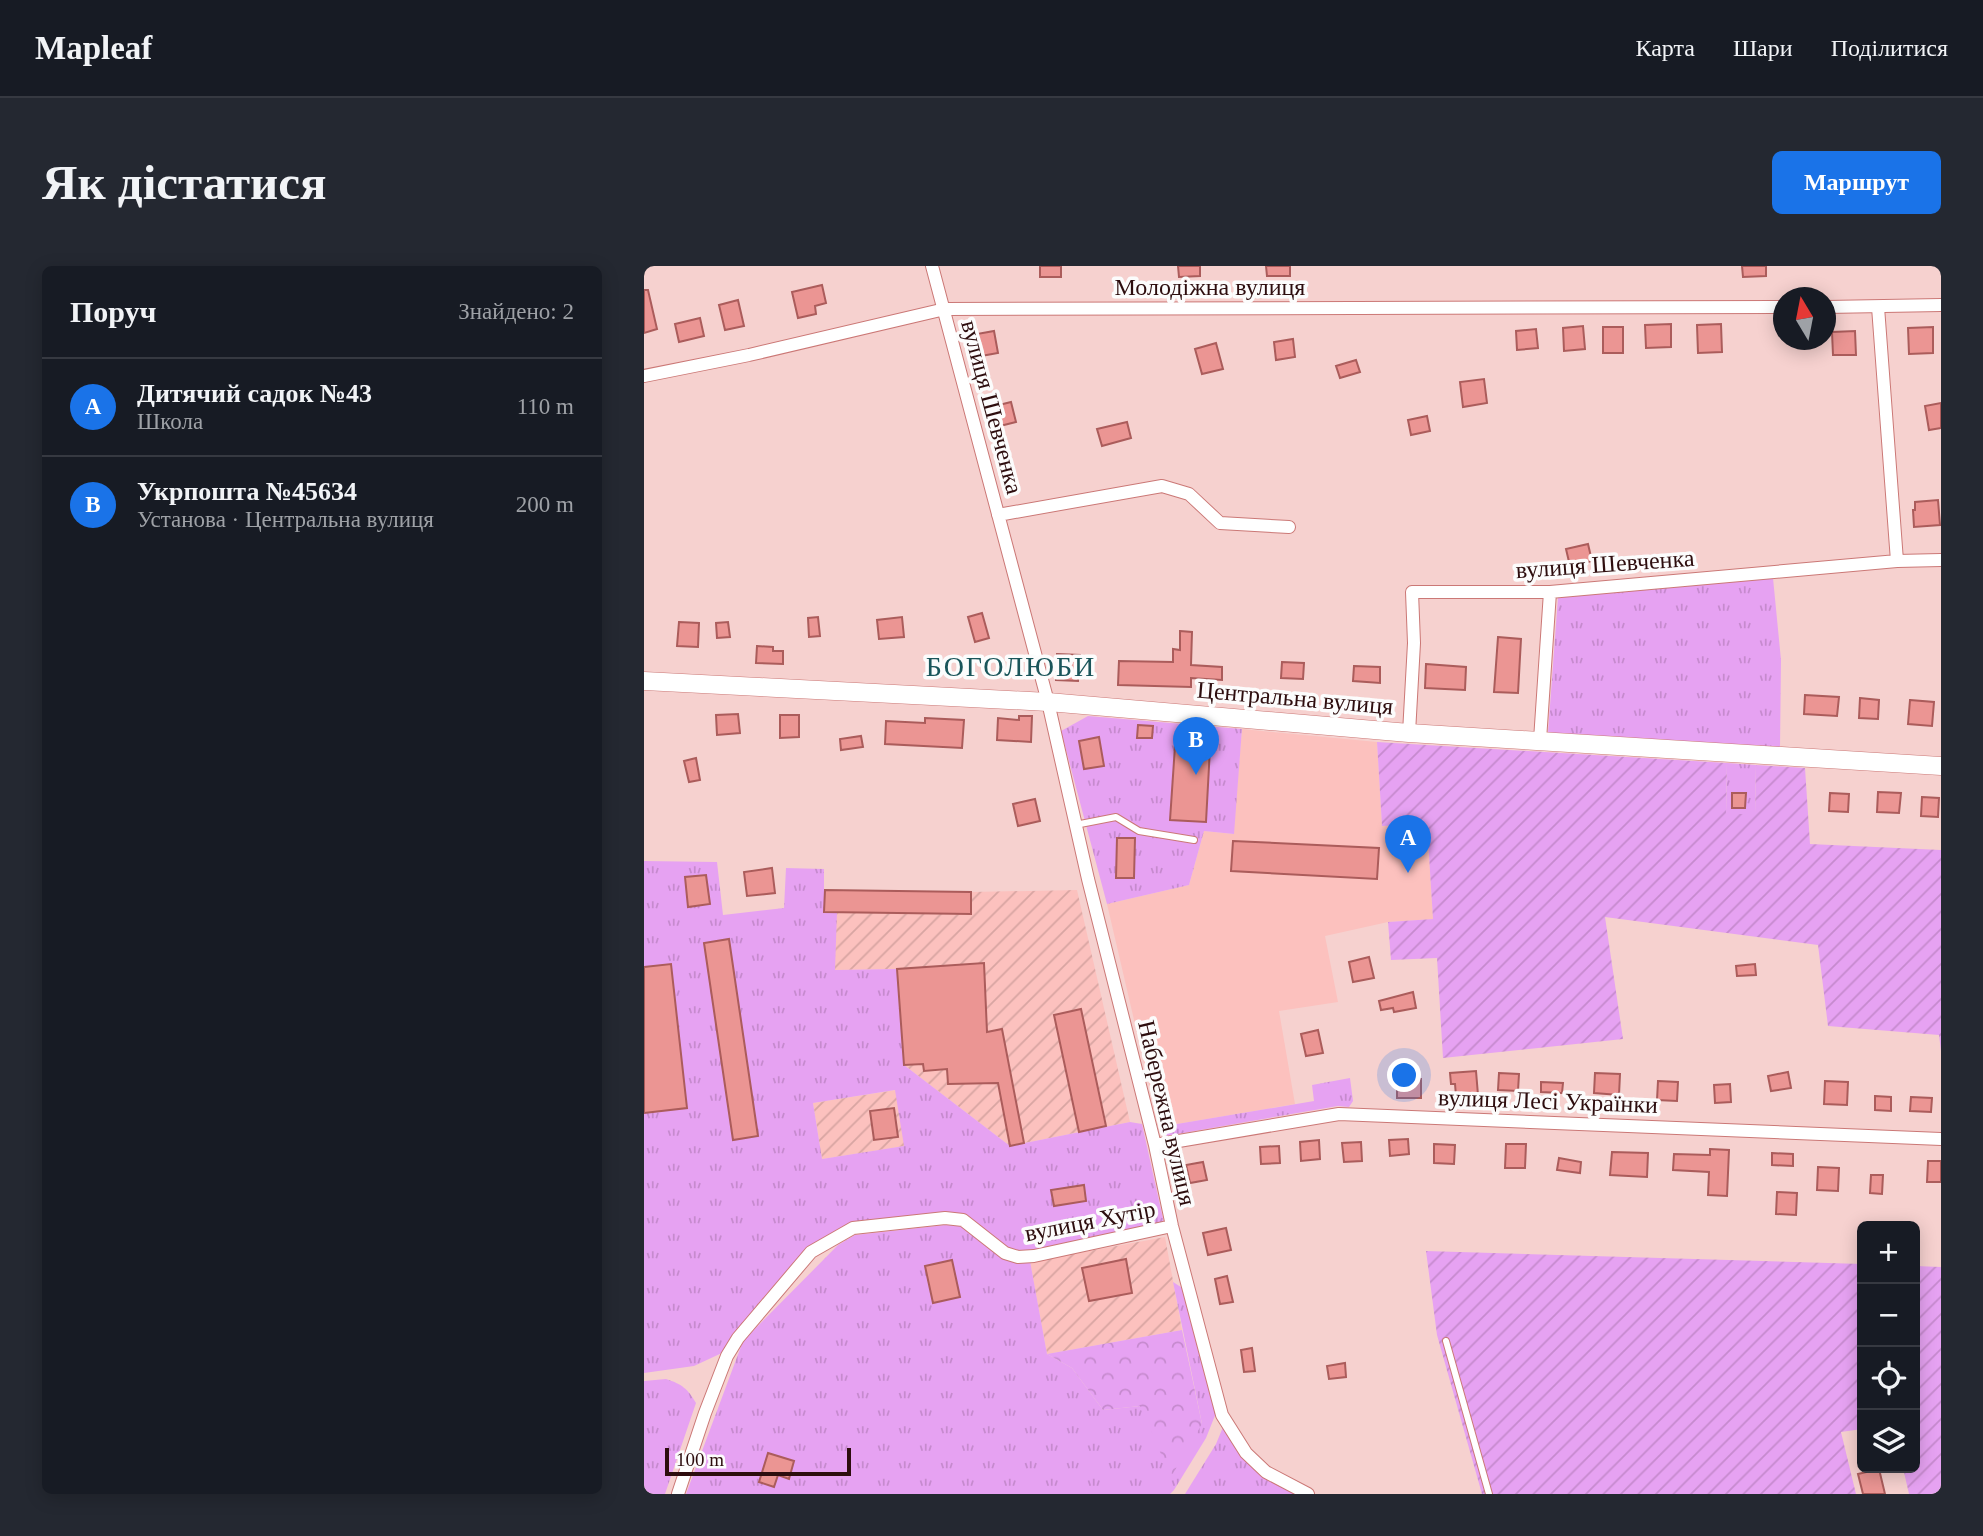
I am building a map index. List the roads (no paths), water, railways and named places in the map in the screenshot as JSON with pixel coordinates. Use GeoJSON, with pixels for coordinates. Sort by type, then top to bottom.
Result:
{"type":"FeatureCollection","features":[{"type":"Feature","properties":{"kind":"street","name":"вулиця Шевченка"},"geometry":{"type":"LineString","coordinates":[[932,266],[1048,702]]}},
{"type":"Feature","properties":{"kind":"street"},"geometry":{"type":"LineString","coordinates":[[1836,307],[1941,305]]}},
{"type":"Feature","properties":{"kind":"street","name":"Молодіжна вулиця"},"geometry":{"type":"LineString","coordinates":[[644,376],[749,355],[945,309],[1773,307]]}},
{"type":"Feature","properties":{"kind":"street"},"geometry":{"type":"LineString","coordinates":[[1878,307],[1897,561]]}},
{"type":"Feature","properties":{"kind":"street","name":"вулиця Шевченка"},"geometry":{"type":"LineString","coordinates":[[998,515],[1162,486],[1189,494],[1220,523],[1289,527]]}},
{"type":"Feature","properties":{"kind":"street","name":"вулиця Шевченка"},"geometry":{"type":"LineString","coordinates":[[1409,733],[1414,643],[1412,592],[1550,592],[1897,561],[1941,560]]}},
{"type":"Feature","properties":{"kind":"street"},"geometry":{"type":"LineString","coordinates":[[1540,740],[1550,592]]}},
{"type":"Feature","properties":{"kind":"street","name":"Центральна вулиця"},"geometry":{"type":"LineString","coordinates":[[644,681],[1048,702],[1409,733],[1941,766]]}},
{"type":"Feature","properties":{"kind":"street","name":"Набережна вулиця"},"geometry":{"type":"LineString","coordinates":[[1048,702],[1075,825],[1155,1145],[1172,1226],[1222,1415],[1246,1453],[1266,1472],[1308,1494]]}},
{"type":"Feature","properties":{"kind":"street","name":"вулиця Лесі Українки"},"geometry":{"type":"LineString","coordinates":[[1155,1145],[1339,1114],[1941,1139]]}},
{"type":"Feature","properties":{"kind":"street","name":"вулиця Хутір"},"geometry":{"type":"LineString","coordinates":[[678,1494],[705,1412],[727,1356],[738,1338],[811,1252],[853,1228],[945,1218],[963,1220],[1004,1253],[1018,1257],[1034,1256],[1172,1226]]}},
{"type":"Feature","properties":{"kind":"lane"},"geometry":{"type":"LineString","coordinates":[[1075,825],[1116,817],[1139,831],[1194,840]]}},
{"type":"Feature","properties":{"kind":"lane"},"geometry":{"type":"LineString","coordinates":[[1446,1341],[1489,1494]]}},
{"type":"Feature","properties":{"kind":"place","name":"Укрпошта №45634"},"geometry":{"type":"Point","coordinates":[1196,775]}},
{"type":"Feature","properties":{"kind":"place","name":"Дитячий садок №43"},"geometry":{"type":"Point","coordinates":[1408,873]}},
{"type":"Feature","properties":{"kind":"district","name":"БОГОЛЮБИ"},"geometry":{"type":"Point","coordinates":[1011,666]}}]}
